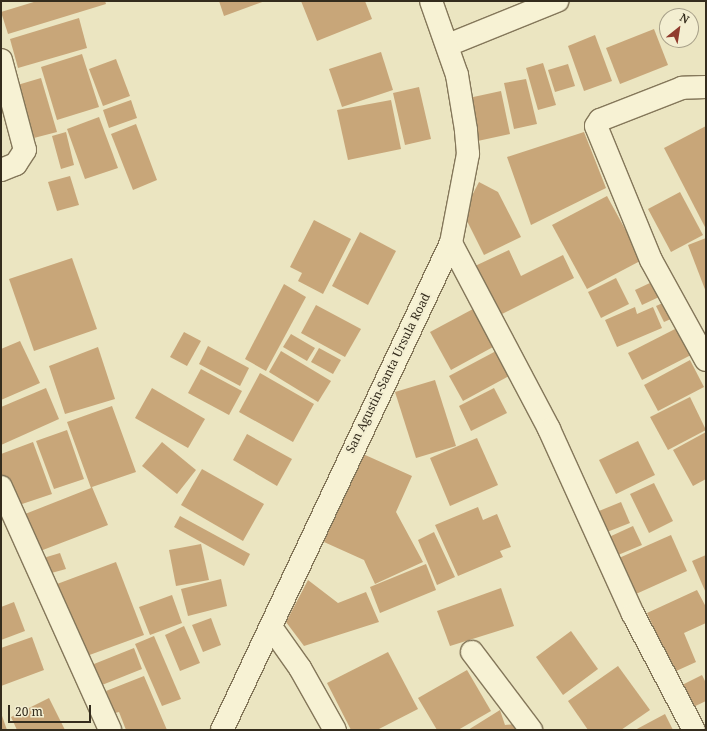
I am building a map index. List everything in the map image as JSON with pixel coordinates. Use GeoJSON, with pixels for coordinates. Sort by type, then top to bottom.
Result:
{"type":"FeatureCollection","features":[{"type":"Feature","properties":{"kind":"street","name":"San Agustin-Santa Ursula Road"},"geometry":{"type":"LineString","coordinates":[[222,730],[271,627],[309,538],[451,243],[468,154],[458,75],[431,1]]}},
{"type":"Feature","properties":{"kind":"street"},"geometry":{"type":"LineString","coordinates":[[448,46],[557,1]]}},
{"type":"Feature","properties":{"kind":"street"},"geometry":{"type":"LineString","coordinates":[[1,60],[25,150],[16,164],[1,170]]}},
{"type":"Feature","properties":{"kind":"street"},"geometry":{"type":"LineString","coordinates":[[706,87],[682,88],[600,120],[596,126],[651,260],[706,360]]}},
{"type":"Feature","properties":{"kind":"street"},"geometry":{"type":"LineString","coordinates":[[451,243],[549,429],[633,614],[694,730]]}},
{"type":"Feature","properties":{"kind":"street"},"geometry":{"type":"LineString","coordinates":[[1,487],[110,730]]}},
{"type":"Feature","properties":{"kind":"street"},"geometry":{"type":"LineString","coordinates":[[271,627],[300,668],[334,730]]}},
{"type":"Feature","properties":{"kind":"street"},"geometry":{"type":"LineString","coordinates":[[472,652],[531,730]]}},
{"type":"Feature","properties":{"kind":"building"},"geometry":{"type":"Polygon","coordinates":[[[37,1],[105,1],[106,4],[8,34],[1,12],[37,1]]]}},
{"type":"Feature","properties":{"kind":"building"},"geometry":{"type":"Polygon","coordinates":[[[219,1],[265,1],[224,16],[219,1]]]}},
{"type":"Feature","properties":{"kind":"building"},"geometry":{"type":"Polygon","coordinates":[[[301,1],[365,1],[372,19],[317,41],[301,1]]]}},
{"type":"Feature","properties":{"kind":"building"},"geometry":{"type":"Polygon","coordinates":[[[79,18],[87,48],[18,68],[10,39],[79,18]]]}},
{"type":"Feature","properties":{"kind":"building"},"geometry":{"type":"Polygon","coordinates":[[[654,29],[659,42],[659,48],[661,48],[668,65],[620,84],[606,48],[654,29]]]}},
{"type":"Feature","properties":{"kind":"building"},"geometry":{"type":"Polygon","coordinates":[[[595,35],[612,81],[584,91],[568,46],[595,35]]]}},
{"type":"Feature","properties":{"kind":"building"},"geometry":{"type":"Polygon","coordinates":[[[381,52],[393,90],[342,107],[329,69],[381,52]]]}},
{"type":"Feature","properties":{"kind":"building"},"geometry":{"type":"Polygon","coordinates":[[[82,54],[99,107],[57,120],[41,67],[82,54]]]}},
{"type":"Feature","properties":{"kind":"building"},"geometry":{"type":"Polygon","coordinates":[[[116,59],[130,96],[103,106],[89,69],[116,59]]]}},
{"type":"Feature","properties":{"kind":"building"},"geometry":{"type":"Polygon","coordinates":[[[543,63],[556,105],[538,110],[526,68],[543,63]]]}},
{"type":"Feature","properties":{"kind":"building"},"geometry":{"type":"Polygon","coordinates":[[[568,64],[575,86],[555,92],[548,70],[568,64]]]}},
{"type":"Feature","properties":{"kind":"building"},"geometry":{"type":"Polygon","coordinates":[[[41,78],[57,132],[30,139],[14,86],[41,78]]]}},
{"type":"Feature","properties":{"kind":"building"},"geometry":{"type":"Polygon","coordinates":[[[526,79],[537,124],[514,129],[504,83],[526,79]]]}},
{"type":"Feature","properties":{"kind":"building"},"geometry":{"type":"Polygon","coordinates":[[[419,87],[431,139],[405,145],[393,93],[419,87]]]}},
{"type":"Feature","properties":{"kind":"building"},"geometry":{"type":"Polygon","coordinates":[[[501,91],[510,134],[473,142],[464,99],[501,91]]]}},
{"type":"Feature","properties":{"kind":"building"},"geometry":{"type":"Polygon","coordinates":[[[131,100],[137,118],[109,128],[103,110],[131,100]]]}},
{"type":"Feature","properties":{"kind":"building"},"geometry":{"type":"Polygon","coordinates":[[[391,100],[401,149],[348,160],[337,110],[391,100]]]}},
{"type":"Feature","properties":{"kind":"building"},"geometry":{"type":"Polygon","coordinates":[[[99,117],[118,168],[85,179],[67,129],[99,117]]]}},
{"type":"Feature","properties":{"kind":"building"},"geometry":{"type":"Polygon","coordinates":[[[136,124],[157,180],[133,190],[111,134],[136,124]]]}},
{"type":"Feature","properties":{"kind":"building"},"geometry":{"type":"Polygon","coordinates":[[[706,126],[706,229],[664,148],[706,126]]]}},
{"type":"Feature","properties":{"kind":"building"},"geometry":{"type":"Polygon","coordinates":[[[66,132],[74,165],[61,169],[52,136],[66,132]]]}},
{"type":"Feature","properties":{"kind":"building"},"geometry":{"type":"Polygon","coordinates":[[[584,132],[606,188],[531,225],[507,157],[584,132]]]}},
{"type":"Feature","properties":{"kind":"building"},"geometry":{"type":"Polygon","coordinates":[[[70,176],[79,205],[57,211],[48,182],[70,176]]]}},
{"type":"Feature","properties":{"kind":"building"},"geometry":{"type":"Polygon","coordinates":[[[479,182],[498,192],[521,237],[484,255],[463,213],[479,182]]]}},
{"type":"Feature","properties":{"kind":"building"},"geometry":{"type":"Polygon","coordinates":[[[680,192],[703,235],[671,252],[648,209],[680,192]]]}},
{"type":"Feature","properties":{"kind":"building"},"geometry":{"type":"Polygon","coordinates":[[[607,196],[642,260],[587,289],[552,225],[607,196]]]}},
{"type":"Feature","properties":{"kind":"building"},"geometry":{"type":"Polygon","coordinates":[[[314,220],[351,239],[323,294],[298,281],[302,273],[290,267],[314,220]]]}},
{"type":"Feature","properties":{"kind":"building"},"geometry":{"type":"Polygon","coordinates":[[[360,232],[396,251],[368,305],[332,286],[360,232]]]}},
{"type":"Feature","properties":{"kind":"building"},"geometry":{"type":"Polygon","coordinates":[[[706,238],[706,292],[688,245],[706,238]]]}},
{"type":"Feature","properties":{"kind":"building"},"geometry":{"type":"Polygon","coordinates":[[[509,250],[521,276],[563,255],[574,278],[500,315],[475,266],[509,250]]]}},
{"type":"Feature","properties":{"kind":"building"},"geometry":{"type":"Polygon","coordinates":[[[72,258],[97,329],[34,351],[9,279],[72,258]]]}},
{"type":"Feature","properties":{"kind":"building"},"geometry":{"type":"Polygon","coordinates":[[[616,278],[629,304],[601,318],[588,292],[616,278]]]}},
{"type":"Feature","properties":{"kind":"building"},"geometry":{"type":"Polygon","coordinates":[[[652,282],[659,297],[642,305],[635,290],[652,282]]]}},
{"type":"Feature","properties":{"kind":"building"},"geometry":{"type":"Polygon","coordinates":[[[284,284],[306,297],[266,371],[245,359],[284,284]]]}},
{"type":"Feature","properties":{"kind":"building"},"geometry":{"type":"Polygon","coordinates":[[[665,302],[673,318],[664,322],[656,306],[665,302]]]}},
{"type":"Feature","properties":{"kind":"building"},"geometry":{"type":"Polygon","coordinates":[[[316,305],[361,329],[345,357],[301,333],[316,305]]]}},
{"type":"Feature","properties":{"kind":"building"},"geometry":{"type":"Polygon","coordinates":[[[635,307],[637,314],[653,307],[662,328],[617,347],[605,320],[635,307]]]}},
{"type":"Feature","properties":{"kind":"building"},"geometry":{"type":"Polygon","coordinates":[[[473,309],[493,347],[451,370],[430,332],[473,309]]]}},
{"type":"Feature","properties":{"kind":"building"},"geometry":{"type":"Polygon","coordinates":[[[677,328],[691,355],[642,380],[628,353],[677,328]]]}},
{"type":"Feature","properties":{"kind":"building"},"geometry":{"type":"Polygon","coordinates":[[[184,332],[201,341],[187,366],[170,357],[184,332]]]}},
{"type":"Feature","properties":{"kind":"building"},"geometry":{"type":"Polygon","coordinates":[[[291,334],[315,348],[307,361],[283,347],[291,334]]]}},
{"type":"Feature","properties":{"kind":"building"},"geometry":{"type":"Polygon","coordinates":[[[20,341],[40,383],[1,400],[1,349],[20,341]]]}},
{"type":"Feature","properties":{"kind":"building"},"geometry":{"type":"Polygon","coordinates":[[[208,346],[249,368],[240,386],[199,364],[208,346]]]}},
{"type":"Feature","properties":{"kind":"building"},"geometry":{"type":"Polygon","coordinates":[[[98,347],[115,399],[65,414],[49,366],[98,347]]]}},
{"type":"Feature","properties":{"kind":"building"},"geometry":{"type":"Polygon","coordinates":[[[319,348],[341,360],[333,374],[311,362],[319,348]]]}},
{"type":"Feature","properties":{"kind":"building"},"geometry":{"type":"Polygon","coordinates":[[[281,351],[331,381],[318,402],[269,372],[281,351]]]}},
{"type":"Feature","properties":{"kind":"building"},"geometry":{"type":"Polygon","coordinates":[[[496,351],[509,376],[463,401],[449,376],[496,351]]]}},
{"type":"Feature","properties":{"kind":"building"},"geometry":{"type":"Polygon","coordinates":[[[690,360],[704,387],[658,411],[644,385],[690,360]]]}},
{"type":"Feature","properties":{"kind":"building"},"geometry":{"type":"Polygon","coordinates":[[[201,369],[242,391],[229,415],[188,393],[201,369]]]}},
{"type":"Feature","properties":{"kind":"building"},"geometry":{"type":"Polygon","coordinates":[[[260,373],[314,404],[293,442],[239,412],[260,373]]]}},
{"type":"Feature","properties":{"kind":"building"},"geometry":{"type":"Polygon","coordinates":[[[435,380],[456,446],[416,458],[395,392],[435,380]]]}},
{"type":"Feature","properties":{"kind":"building"},"geometry":{"type":"Polygon","coordinates":[[[46,388],[59,419],[1,445],[1,407],[46,388]]]}},
{"type":"Feature","properties":{"kind":"building"},"geometry":{"type":"Polygon","coordinates":[[[152,388],[205,419],[188,448],[135,418],[152,388]]]}},
{"type":"Feature","properties":{"kind":"building"},"geometry":{"type":"Polygon","coordinates":[[[494,388],[507,413],[471,431],[459,406],[494,388]]]}},
{"type":"Feature","properties":{"kind":"building"},"geometry":{"type":"Polygon","coordinates":[[[690,397],[706,430],[668,450],[650,417],[690,397]]]}},
{"type":"Feature","properties":{"kind":"building"},"geometry":{"type":"Polygon","coordinates":[[[112,406],[136,472],[92,487],[108,525],[35,553],[20,516],[91,488],[67,422],[112,406]]]}},
{"type":"Feature","properties":{"kind":"building"},"geometry":{"type":"Polygon","coordinates":[[[67,430],[84,479],[54,489],[36,441],[67,430]]]}},
{"type":"Feature","properties":{"kind":"building"},"geometry":{"type":"Polygon","coordinates":[[[706,432],[706,479],[693,486],[673,450],[706,432]]]}},
{"type":"Feature","properties":{"kind":"building"},"geometry":{"type":"Polygon","coordinates":[[[247,434],[292,459],[277,486],[233,460],[247,434]]]}},
{"type":"Feature","properties":{"kind":"building"},"geometry":{"type":"Polygon","coordinates":[[[477,438],[498,485],[450,506],[430,458],[477,438]]]}},
{"type":"Feature","properties":{"kind":"building"},"geometry":{"type":"Polygon","coordinates":[[[638,441],[655,475],[616,494],[599,460],[638,441]]]}},
{"type":"Feature","properties":{"kind":"building"},"geometry":{"type":"Polygon","coordinates":[[[33,442],[52,494],[13,507],[1,474],[1,454],[33,442]]]}},
{"type":"Feature","properties":{"kind":"building"},"geometry":{"type":"Polygon","coordinates":[[[162,442],[196,470],[177,494],[142,466],[162,442]]]}},
{"type":"Feature","properties":{"kind":"building"},"geometry":{"type":"Polygon","coordinates":[[[363,454],[412,476],[396,512],[423,562],[375,584],[364,560],[324,542],[363,454]]]}},
{"type":"Feature","properties":{"kind":"building"},"geometry":{"type":"Polygon","coordinates":[[[202,469],[264,504],[243,541],[181,505],[202,469]]]}},
{"type":"Feature","properties":{"kind":"building"},"geometry":{"type":"Polygon","coordinates":[[[654,483],[673,521],[649,533],[630,494],[654,483]]]}},
{"type":"Feature","properties":{"kind":"building"},"geometry":{"type":"Polygon","coordinates":[[[621,502],[630,523],[607,532],[599,511],[621,502]]]}},
{"type":"Feature","properties":{"kind":"building"},"geometry":{"type":"Polygon","coordinates":[[[478,507],[483,520],[497,514],[511,547],[500,551],[503,557],[458,576],[435,525],[478,507]]]}},
{"type":"Feature","properties":{"kind":"building"},"geometry":{"type":"Polygon","coordinates":[[[180,516],[250,554],[244,566],[174,527],[180,516]]]}},
{"type":"Feature","properties":{"kind":"building"},"geometry":{"type":"Polygon","coordinates":[[[633,526],[642,545],[618,555],[609,537],[633,526]]]}},
{"type":"Feature","properties":{"kind":"building"},"geometry":{"type":"Polygon","coordinates":[[[434,532],[455,577],[437,585],[418,540],[434,532]]]}},
{"type":"Feature","properties":{"kind":"building"},"geometry":{"type":"Polygon","coordinates":[[[671,535],[687,571],[636,594],[619,558],[671,535]]]}},
{"type":"Feature","properties":{"kind":"building"},"geometry":{"type":"Polygon","coordinates":[[[201,544],[209,580],[176,586],[169,550],[201,544]]]}},
{"type":"Feature","properties":{"kind":"building"},"geometry":{"type":"Polygon","coordinates":[[[60,553],[66,569],[44,575],[40,559],[60,553]]]}},
{"type":"Feature","properties":{"kind":"building"},"geometry":{"type":"Polygon","coordinates":[[[706,555],[706,593],[692,561],[706,555]]]}},
{"type":"Feature","properties":{"kind":"building"},"geometry":{"type":"Polygon","coordinates":[[[116,562],[144,635],[84,657],[57,584],[116,562]]]}},
{"type":"Feature","properties":{"kind":"building"},"geometry":{"type":"Polygon","coordinates":[[[426,564],[436,590],[380,613],[370,587],[426,564]]]}},
{"type":"Feature","properties":{"kind":"building"},"geometry":{"type":"Polygon","coordinates":[[[221,579],[227,606],[188,616],[181,589],[221,579]]]}},
{"type":"Feature","properties":{"kind":"building"},"geometry":{"type":"Polygon","coordinates":[[[308,580],[338,603],[366,592],[379,622],[304,646],[286,622],[308,580]]]}},
{"type":"Feature","properties":{"kind":"building"},"geometry":{"type":"Polygon","coordinates":[[[501,588],[514,626],[450,646],[437,611],[501,588]]]}},
{"type":"Feature","properties":{"kind":"building"},"geometry":{"type":"Polygon","coordinates":[[[697,590],[706,607],[706,623],[684,633],[696,662],[674,672],[647,613],[697,590]]]}},
{"type":"Feature","properties":{"kind":"building"},"geometry":{"type":"Polygon","coordinates":[[[172,595],[182,623],[150,635],[139,607],[172,595]]]}},
{"type":"Feature","properties":{"kind":"building"},"geometry":{"type":"Polygon","coordinates":[[[14,602],[25,631],[1,640],[1,607],[14,602]]]}},
{"type":"Feature","properties":{"kind":"building"},"geometry":{"type":"Polygon","coordinates":[[[211,618],[221,645],[203,652],[192,625],[211,618]]]}},
{"type":"Feature","properties":{"kind":"building"},"geometry":{"type":"Polygon","coordinates":[[[184,626],[200,663],[180,671],[165,635],[184,626]]]}},
{"type":"Feature","properties":{"kind":"building"},"geometry":{"type":"Polygon","coordinates":[[[571,631],[598,669],[563,695],[536,657],[571,631]]]}},
{"type":"Feature","properties":{"kind":"building"},"geometry":{"type":"Polygon","coordinates":[[[154,636],[181,699],[162,706],[135,644],[154,636]]]}},
{"type":"Feature","properties":{"kind":"building"},"geometry":{"type":"Polygon","coordinates":[[[32,637],[44,670],[1,686],[1,648],[32,637]]]}},
{"type":"Feature","properties":{"kind":"building"},"geometry":{"type":"Polygon","coordinates":[[[134,648],[142,669],[97,687],[89,666],[134,648]]]}},
{"type":"Feature","properties":{"kind":"building"},"geometry":{"type":"Polygon","coordinates":[[[388,652],[418,709],[377,730],[351,730],[327,683],[388,652]]]}},
{"type":"Feature","properties":{"kind":"building"},"geometry":{"type":"Polygon","coordinates":[[[618,666],[650,710],[621,730],[588,730],[568,701],[618,666]]]}},
{"type":"Feature","properties":{"kind":"building"},"geometry":{"type":"Polygon","coordinates":[[[467,670],[491,711],[458,730],[437,730],[418,698],[467,670]]]}},
{"type":"Feature","properties":{"kind":"building"},"geometry":{"type":"Polygon","coordinates":[[[702,675],[706,683],[706,701],[689,709],[678,687],[702,675]]]}},
{"type":"Feature","properties":{"kind":"building"},"geometry":{"type":"Polygon","coordinates":[[[144,676],[167,730],[126,730],[119,712],[115,713],[106,691],[144,676]]]}},
{"type":"Feature","properties":{"kind":"building"},"geometry":{"type":"Polygon","coordinates":[[[49,698],[65,730],[17,730],[11,717],[49,698]]]}},
{"type":"Feature","properties":{"kind":"building"},"geometry":{"type":"Polygon","coordinates":[[[500,710],[505,725],[516,724],[520,730],[468,730],[500,710]]]}},
{"type":"Feature","properties":{"kind":"building"},"geometry":{"type":"Polygon","coordinates":[[[1,713],[7,730],[1,730],[1,713]]]}},
{"type":"Feature","properties":{"kind":"building"},"geometry":{"type":"Polygon","coordinates":[[[665,714],[673,730],[635,730],[665,714]]]}}]}
